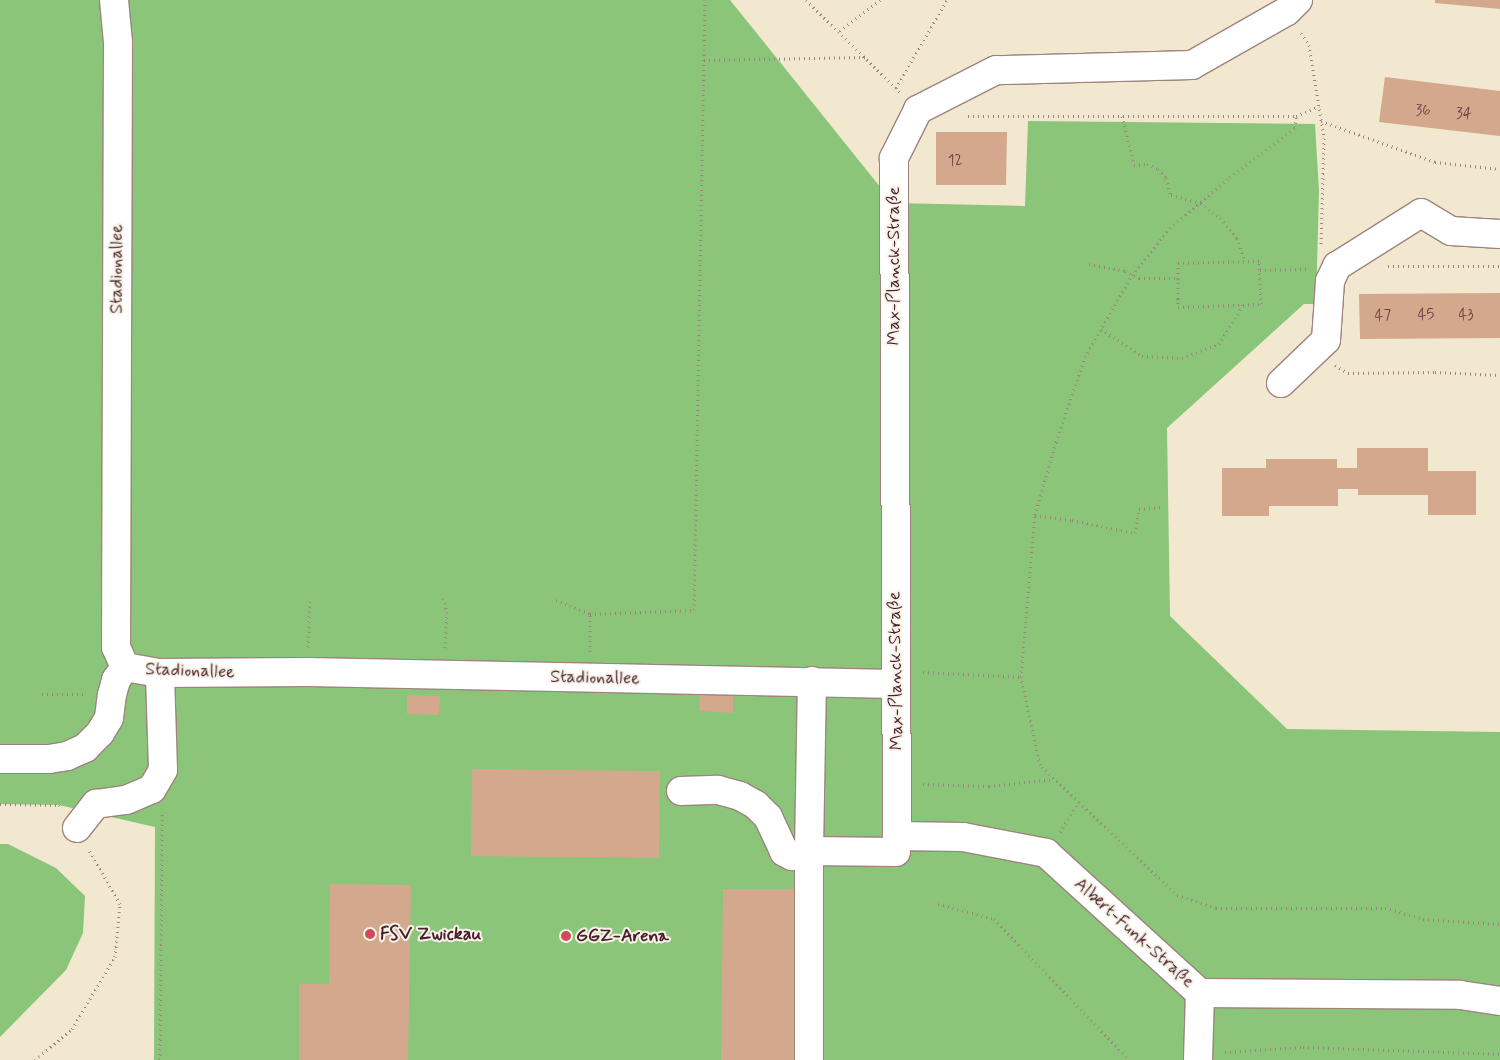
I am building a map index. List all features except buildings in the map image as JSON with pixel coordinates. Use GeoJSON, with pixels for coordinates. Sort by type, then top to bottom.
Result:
{"type":"FeatureCollection","features":[{"type":"Feature","properties":{"kind":"street","name":"Stadionallee"},"geometry":{"type":"LineString","coordinates":[[114,0],[118,42],[116,647],[125,667],[160,673],[308,672],[444,674],[895,684]]}},
{"type":"Feature","properties":{"kind":"street"},"geometry":{"type":"LineString","coordinates":[[918,110],[996,70],[1192,65],[1293,5]]}},
{"type":"Feature","properties":{"kind":"street","name":"Max-Planck-Straße"},"geometry":{"type":"LineString","coordinates":[[897,844],[894,158],[918,110]]}},
{"type":"Feature","properties":{"kind":"street"},"geometry":{"type":"LineString","coordinates":[[1281,383],[1326,340],[1325,275],[1337,266],[1420,213],[1451,230],[1500,234]]}},
{"type":"Feature","properties":{"kind":"street"},"geometry":{"type":"LineString","coordinates":[[0,759],[48,759],[67,756],[85,748],[100,733],[109,718],[116,680],[125,667]]}},
{"type":"Feature","properties":{"kind":"street"},"geometry":{"type":"LineString","coordinates":[[77,828],[96,804],[126,800],[152,789],[163,770],[160,673]]}},
{"type":"Feature","properties":{"kind":"street"},"geometry":{"type":"LineString","coordinates":[[809,1060],[809,851],[812,681]]}},
{"type":"Feature","properties":{"kind":"street"},"geometry":{"type":"LineString","coordinates":[[681,791],[718,790],[740,796],[756,805],[768,817],[784,852],[792,856],[809,851],[963,837],[1046,853]]}},
{"type":"Feature","properties":{"kind":"street","name":"Albert-Funk-Straße"},"geometry":{"type":"LineString","coordinates":[[1046,853],[1200,993],[1460,995],[1500,1001]]}},
{"type":"Feature","properties":{"kind":"street"},"geometry":{"type":"LineString","coordinates":[[1198,1057],[1200,993]]}},
{"type":"Feature","properties":{"kind":"path"},"geometry":{"type":"LineString","coordinates":[[556,600],[590,614],[694,610],[705,0]]}},
{"type":"Feature","properties":{"kind":"path"},"geometry":{"type":"LineString","coordinates":[[806,0],[840,31],[918,110]]}},
{"type":"Feature","properties":{"kind":"path"},"geometry":{"type":"LineString","coordinates":[[840,31],[880,0]]}},
{"type":"Feature","properties":{"kind":"path"},"geometry":{"type":"LineString","coordinates":[[896,88],[947,0]]}},
{"type":"Feature","properties":{"kind":"path"},"geometry":{"type":"LineString","coordinates":[[1260,270],[1325,275],[1324,138],[1308,45],[1293,5]]}},
{"type":"Feature","properties":{"kind":"path"},"geometry":{"type":"LineString","coordinates":[[704,60],[867,58]]}},
{"type":"Feature","properties":{"kind":"path"},"geometry":{"type":"LineString","coordinates":[[964,116],[1296,116],[1319,106]]}},
{"type":"Feature","properties":{"kind":"path"},"geometry":{"type":"LineString","coordinates":[[1122,116],[1134,165],[1147,164],[1158,169],[1166,178],[1171,195],[1201,203],[1220,218],[1237,238],[1245,261]]}},
{"type":"Feature","properties":{"kind":"path"},"geometry":{"type":"LineString","coordinates":[[1296,116],[1294,128],[1170,228],[1132,275],[1085,357],[1056,442],[1035,515],[1021,677],[1040,765],[1177,895],[1216,908],[1385,908],[1423,919],[1500,924]]}},
{"type":"Feature","properties":{"kind":"path"},"geometry":{"type":"LineString","coordinates":[[1321,121],[1435,162],[1500,169]]}},
{"type":"Feature","properties":{"kind":"path"},"geometry":{"type":"LineString","coordinates":[[1245,261],[1259,261],[1261,304],[1178,307],[1178,264],[1245,261]]}},
{"type":"Feature","properties":{"kind":"path"},"geometry":{"type":"LineString","coordinates":[[1089,264],[1125,271],[1139,278],[1178,278]]}},
{"type":"Feature","properties":{"kind":"path"},"geometry":{"type":"LineString","coordinates":[[1385,266],[1500,266]]}},
{"type":"Feature","properties":{"kind":"path"},"geometry":{"type":"LineString","coordinates":[[1101,329],[1142,356],[1182,358],[1219,344],[1244,305]]}},
{"type":"Feature","properties":{"kind":"path"},"geometry":{"type":"LineString","coordinates":[[1314,352],[1348,373],[1434,372],[1500,375]]}},
{"type":"Feature","properties":{"kind":"path"},"geometry":{"type":"LineString","coordinates":[[1035,515],[1072,520],[1135,533],[1139,509],[1162,507]]}},
{"type":"Feature","properties":{"kind":"path"},"geometry":{"type":"LineString","coordinates":[[308,672],[310,598]]}},
{"type":"Feature","properties":{"kind":"path"},"geometry":{"type":"LineString","coordinates":[[443,598],[447,612],[444,674]]}},
{"type":"Feature","properties":{"kind":"path"},"geometry":{"type":"LineString","coordinates":[[589,678],[590,614]]}},
{"type":"Feature","properties":{"kind":"path"},"geometry":{"type":"LineString","coordinates":[[927,672],[1021,677]]}},
{"type":"Feature","properties":{"kind":"path"},"geometry":{"type":"LineString","coordinates":[[42,694],[112,695]]}},
{"type":"Feature","properties":{"kind":"path"},"geometry":{"type":"LineString","coordinates":[[160,1060],[163,770]]}},
{"type":"Feature","properties":{"kind":"path"},"geometry":{"type":"LineString","coordinates":[[921,784],[989,786],[1054,779]]}},
{"type":"Feature","properties":{"kind":"path"},"geometry":{"type":"LineString","coordinates":[[1046,853],[1079,802]]}},
{"type":"Feature","properties":{"kind":"path"},"geometry":{"type":"LineString","coordinates":[[0,804],[59,805],[77,828],[120,904],[116,957],[72,1029],[35,1060]]}},
{"type":"Feature","properties":{"kind":"path"},"geometry":{"type":"LineString","coordinates":[[938,904],[994,919],[1129,1060]]}},
{"type":"Feature","properties":{"kind":"path"},"geometry":{"type":"LineString","coordinates":[[1198,1057],[1303,1047],[1500,1054]]}},
{"type":"Feature","properties":{"kind":"green space"},"geometry":{"type":"Polygon","coordinates":[[[0,0],[730,0],[893,203],[1025,206],[1028,121],[1315,124],[1319,191],[1316,304],[1304,304],[1167,428],[1170,616],[1287,729],[1500,732],[1500,1060],[154,1060],[155,827],[59,805],[0,804],[0,0]]]}},
{"type":"Feature","properties":{"kind":"green space"},"geometry":{"type":"Polygon","coordinates":[[[0,844],[8,844],[56,868],[85,896],[83,933],[66,970],[0,1037],[0,844]]]}},
{"type":"Feature","properties":{"kind":"place","name":"FSV Zwickau"},"geometry":{"type":"Point","coordinates":[370,934]}},
{"type":"Feature","properties":{"kind":"place","name":"GGZ-Arena"},"geometry":{"type":"Point","coordinates":[566,936]}}]}
